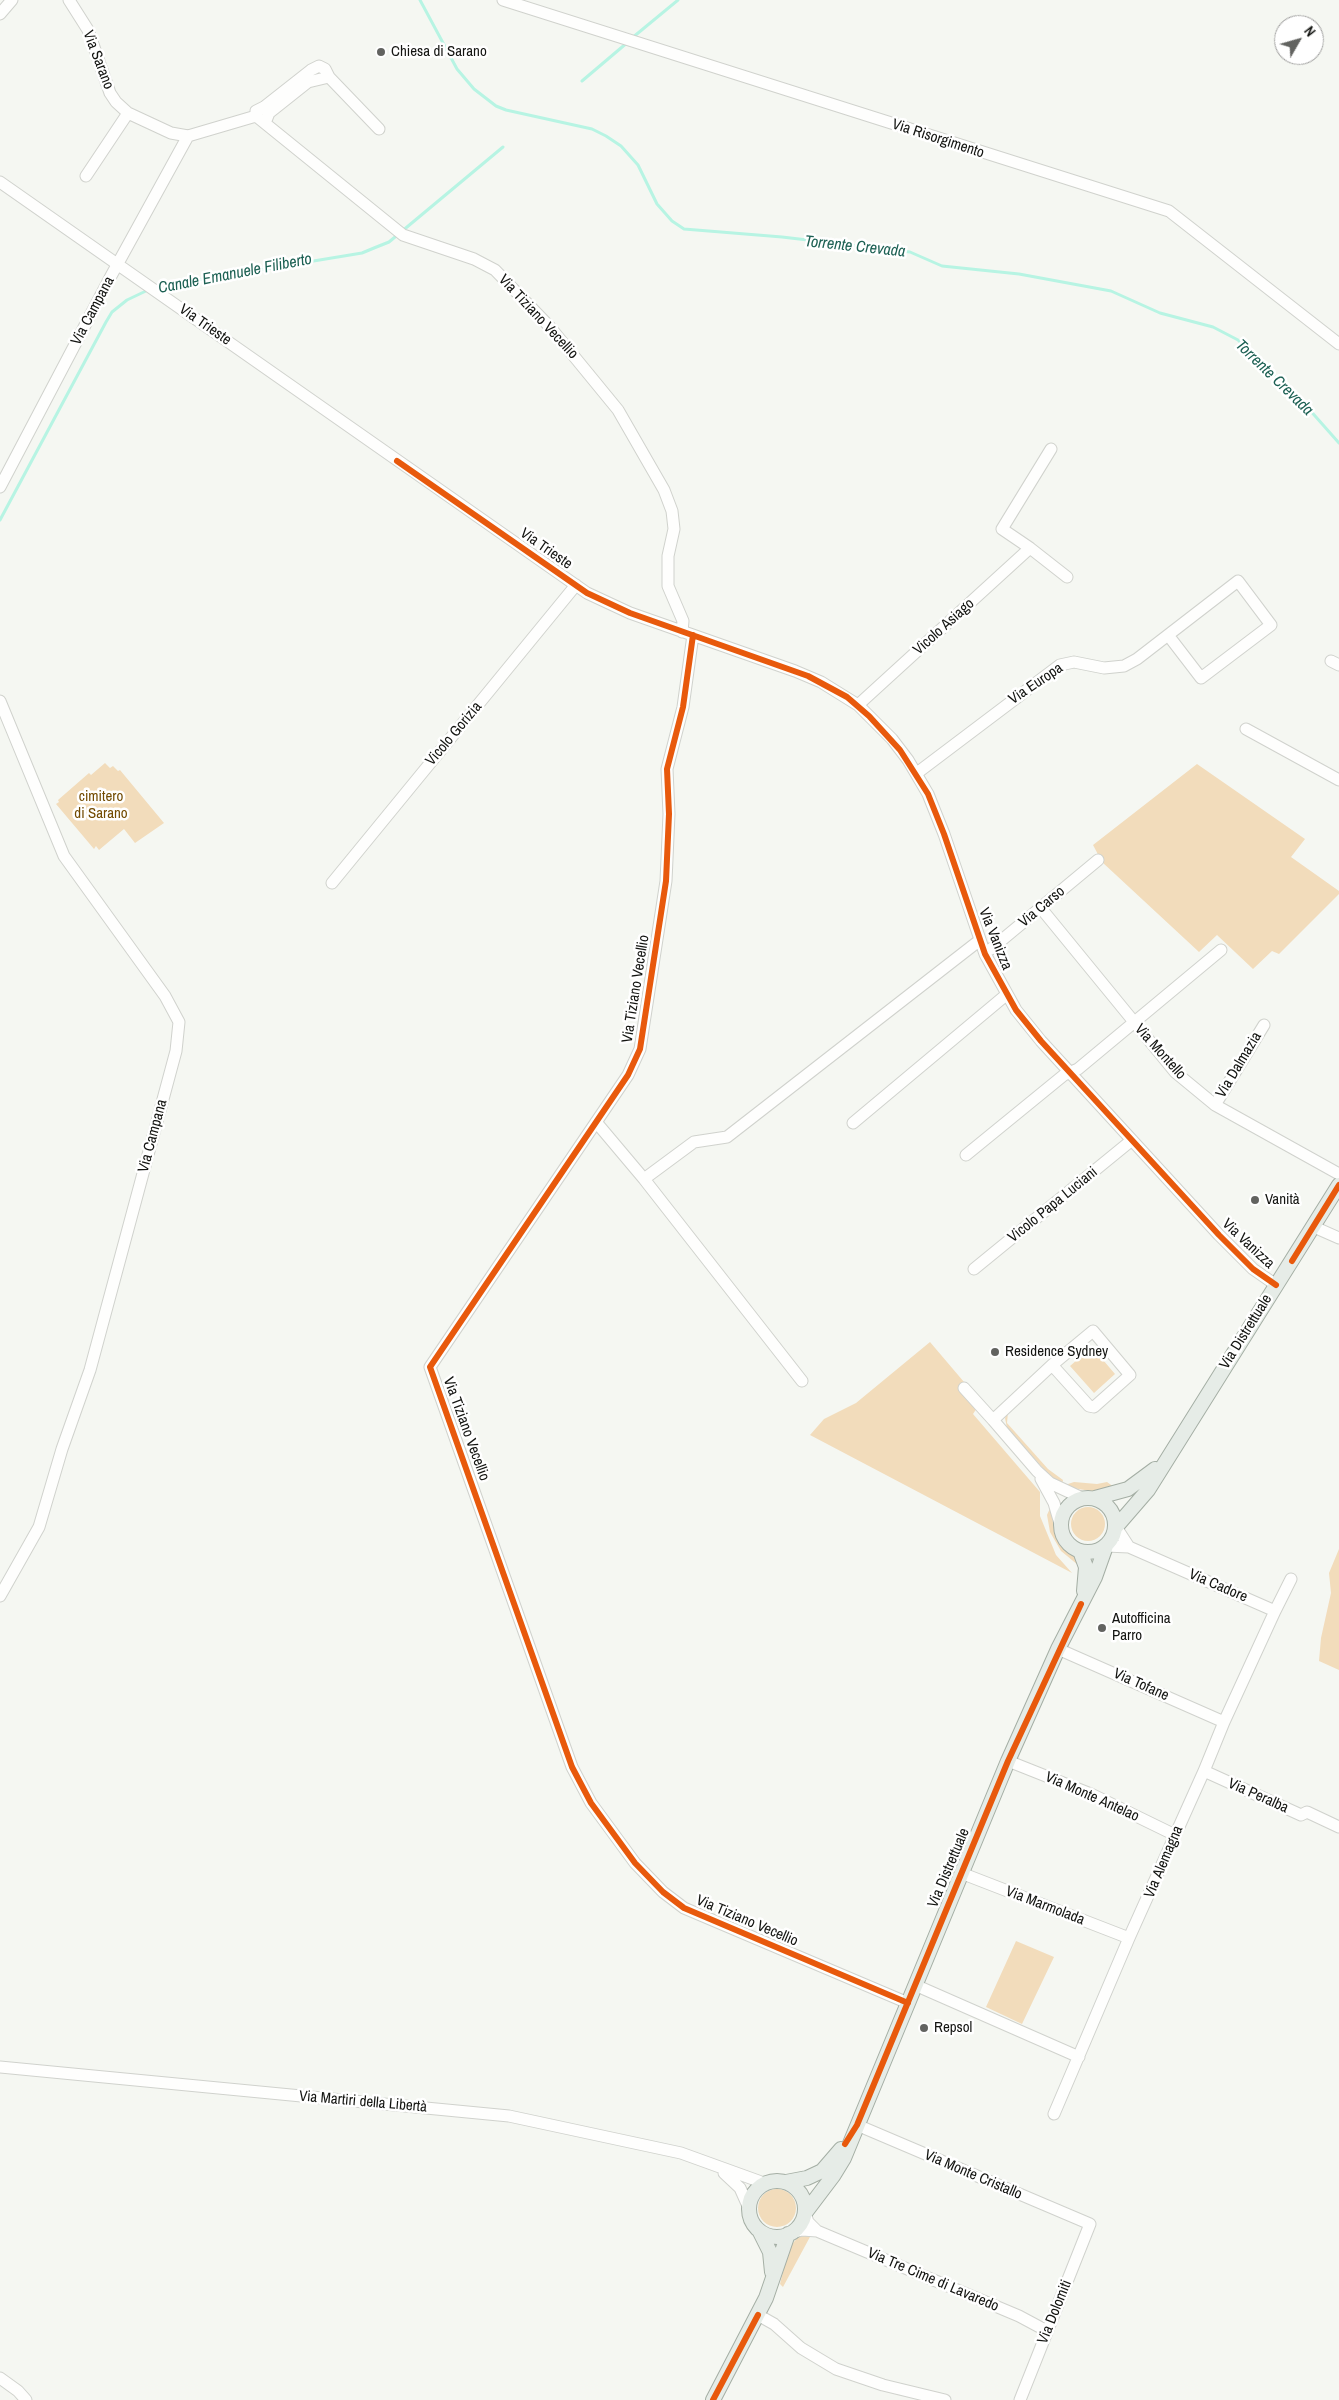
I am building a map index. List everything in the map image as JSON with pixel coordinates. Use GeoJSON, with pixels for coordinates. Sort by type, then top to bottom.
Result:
{"type":"FeatureCollection","features":[{"type":"Feature","properties":{"kind":"main road","name":"Via Distrettuale"},"geometry":{"type":"LineString","coordinates":[[1170,1454],[1339,1185]]}},
{"type":"Feature","properties":{"kind":"main road"},"geometry":{"type":"LineString","coordinates":[[1170,1454],[1148,1490],[1116,1527],[1106,1546],[1089,1552],[1080,1551],[1067,1542],[1061,1527],[1062,1519],[1069,1506],[1089,1498],[1128,1489],[1137,1484],[1170,1454]]}},
{"type":"Feature","properties":{"kind":"main road"},"geometry":{"type":"LineString","coordinates":[[1089,1498],[1108,1506],[1113,1512],[1116,1527]]}},
{"type":"Feature","properties":{"kind":"main road","name":"Via Distrettuale"},"geometry":{"type":"LineString","coordinates":[[712,2400],[758,2315],[773,2282],[780,2254],[788,2234],[802,2222],[804,2212],[833,2176],[844,2158],[1008,1761],[1058,1649],[1095,1577],[1106,1546]]}},
{"type":"Feature","properties":{"kind":"main road"},"geometry":{"type":"LineString","coordinates":[[1080,1551],[1086,1567],[1081,1604]]}},
{"type":"Feature","properties":{"kind":"main road","name":"Via Distrettuale"},"geometry":{"type":"LineString","coordinates":[[764,2183],[771,2181],[786,2182],[807,2178],[822,2171],[855,2129]]}},
{"type":"Feature","properties":{"kind":"main road"},"geometry":{"type":"LineString","coordinates":[[786,2182],[801,2194],[804,2212]]}},
{"type":"Feature","properties":{"kind":"main road"},"geometry":{"type":"LineString","coordinates":[[764,2183],[756,2189],[748,2206],[751,2220],[760,2232],[770,2252],[773,2282]]}},
{"type":"Feature","properties":{"kind":"main road"},"geometry":{"type":"LineString","coordinates":[[760,2232],[774,2237],[788,2234]]}},
{"type":"Feature","properties":{"kind":"street"},"geometry":{"type":"LineString","coordinates":[[0,14],[12,0]]}},
{"type":"Feature","properties":{"kind":"street","name":"Via Sarano"},"geometry":{"type":"LineString","coordinates":[[69,0],[88,30],[110,93],[116,102],[128,113],[171,134],[188,136]]}},
{"type":"Feature","properties":{"kind":"street","name":"Via Risorgimento"},"geometry":{"type":"LineString","coordinates":[[502,0],[1169,211],[1339,344]]}},
{"type":"Feature","properties":{"kind":"street"},"geometry":{"type":"LineString","coordinates":[[188,136],[260,120],[256,111],[318,66],[324,69],[329,77],[379,129]]}},
{"type":"Feature","properties":{"kind":"street"},"geometry":{"type":"LineString","coordinates":[[86,176],[128,113]]}},
{"type":"Feature","properties":{"kind":"street","name":"Via Tiziano Vecellio"},"geometry":{"type":"LineString","coordinates":[[260,120],[400,232],[474,259],[495,270],[550,327],[618,410],[656,475],[672,511],[674,529],[668,556],[667,579],[670,594],[687,634],[683,707],[667,769],[669,814],[666,882],[640,1049],[628,1075],[430,1368],[456,1434],[572,1767],[591,1803],[635,1862],[663,1892],[684,1908],[908,2003]]}},
{"type":"Feature","properties":{"kind":"street","name":"Via Campana"},"geometry":{"type":"LineString","coordinates":[[0,487],[118,263],[188,136]]}},
{"type":"Feature","properties":{"kind":"street","name":"Via Trieste"},"geometry":{"type":"LineString","coordinates":[[0,182],[576,585],[630,614],[687,634]]}},
{"type":"Feature","properties":{"kind":"street"},"geometry":{"type":"LineString","coordinates":[[1051,449],[1002,529],[1067,576]]}},
{"type":"Feature","properties":{"kind":"street","name":"Vicolo Asiago"},"geometry":{"type":"LineString","coordinates":[[858,705],[1030,548]]}},
{"type":"Feature","properties":{"kind":"street","name":"Via Europa"},"geometry":{"type":"LineString","coordinates":[[916,773],[1060,665],[1074,662],[1104,668],[1124,666],[1238,581],[1271,625],[1201,678],[1168,635]]}},
{"type":"Feature","properties":{"kind":"street","name":"Vicolo Gorizia"},"geometry":{"type":"LineString","coordinates":[[332,883],[576,585]]}},
{"type":"Feature","properties":{"kind":"street","name":"Via Vanizza"},"geometry":{"type":"LineString","coordinates":[[687,634],[801,673],[821,682],[858,705],[892,739],[916,773],[936,812],[980,940],[1006,995],[1026,1024],[1219,1235],[1253,1269],[1276,1286]]}},
{"type":"Feature","properties":{"kind":"street","name":"Via Campana"},"geometry":{"type":"LineString","coordinates":[[0,701],[64,856],[165,996],[179,1022],[176,1051],[90,1370],[62,1448],[39,1527],[0,1596]]}},
{"type":"Feature","properties":{"kind":"street"},"geometry":{"type":"LineString","coordinates":[[1246,729],[1339,780]]}},
{"type":"Feature","properties":{"kind":"street","name":"Via Carso"},"geometry":{"type":"LineString","coordinates":[[991,949],[1098,860]]}},
{"type":"Feature","properties":{"kind":"street","name":"Via Montello"},"geometry":{"type":"LineString","coordinates":[[1040,907],[1175,1072],[1215,1105],[1339,1174]]}},
{"type":"Feature","properties":{"kind":"street","name":"Via Vanizza"},"geometry":{"type":"LineString","coordinates":[[644,1179],[694,1142],[727,1137],[980,940]]}},
{"type":"Feature","properties":{"kind":"street"},"geometry":{"type":"LineString","coordinates":[[966,1154],[1064,1074],[1078,1069],[1221,950]]}},
{"type":"Feature","properties":{"kind":"street"},"geometry":{"type":"LineString","coordinates":[[853,1122],[1006,995]]}},
{"type":"Feature","properties":{"kind":"street","name":"Via Dalmazia"},"geometry":{"type":"LineString","coordinates":[[1215,1105],[1264,1025]]}},
{"type":"Feature","properties":{"kind":"street"},"geometry":{"type":"LineString","coordinates":[[596,1122],[644,1179],[802,1381]]}},
{"type":"Feature","properties":{"kind":"street","name":"Vicolo Papa Luciani"},"geometry":{"type":"LineString","coordinates":[[974,1269],[1132,1140]]}},
{"type":"Feature","properties":{"kind":"street"},"geometry":{"type":"LineString","coordinates":[[1314,1227],[1339,1238]]}},
{"type":"Feature","properties":{"kind":"street"},"geometry":{"type":"LineString","coordinates":[[992,1420],[1052,1365],[1093,1331],[1130,1375],[1094,1408],[1089,1406],[1052,1365]]}},
{"type":"Feature","properties":{"kind":"street"},"geometry":{"type":"LineString","coordinates":[[964,1388],[1036,1471],[1050,1493],[1061,1527]]}},
{"type":"Feature","properties":{"kind":"street"},"geometry":{"type":"LineString","coordinates":[[1036,1471],[1059,1489],[1089,1498]]}},
{"type":"Feature","properties":{"kind":"street"},"geometry":{"type":"LineString","coordinates":[[1116,1527],[1129,1547]]}},
{"type":"Feature","properties":{"kind":"street","name":"Via Cadore"},"geometry":{"type":"LineString","coordinates":[[1106,1546],[1129,1547],[1275,1611]]}},
{"type":"Feature","properties":{"kind":"street"},"geometry":{"type":"LineString","coordinates":[[1275,1611],[1292,1579]]}},
{"type":"Feature","properties":{"kind":"street","name":"Via Alemagna"},"geometry":{"type":"LineString","coordinates":[[1054,2114],[1129,1938],[1275,1611]]}},
{"type":"Feature","properties":{"kind":"street","name":"Via Tofane"},"geometry":{"type":"LineString","coordinates":[[1058,1649],[1224,1722]]}},
{"type":"Feature","properties":{"kind":"street","name":"Via Monte Antelao"},"geometry":{"type":"LineString","coordinates":[[1008,1761],[1090,1794],[1175,1835]]}},
{"type":"Feature","properties":{"kind":"street","name":"Via Peralba"},"geometry":{"type":"LineString","coordinates":[[1204,1771],[1301,1815],[1308,1812],[1339,1828]]}},
{"type":"Feature","properties":{"kind":"street","name":"Via Marmolada"},"geometry":{"type":"LineString","coordinates":[[961,1873],[1129,1938]]}},
{"type":"Feature","properties":{"kind":"street"},"geometry":{"type":"LineString","coordinates":[[915,1985],[1079,2057]]}},
{"type":"Feature","properties":{"kind":"street","name":"Via Martiri della Libertà"},"geometry":{"type":"LineString","coordinates":[[0,2067],[509,2116],[681,2153],[764,2183]]}},
{"type":"Feature","properties":{"kind":"street","name":"Via Monte Cristallo"},"geometry":{"type":"LineString","coordinates":[[855,2129],[1090,2224]]}},
{"type":"Feature","properties":{"kind":"street"},"geometry":{"type":"LineString","coordinates":[[719,2168],[740,2188],[748,2206]]}},
{"type":"Feature","properties":{"kind":"street"},"geometry":{"type":"LineString","coordinates":[[804,2212],[808,2222],[817,2231]]}},
{"type":"Feature","properties":{"kind":"street","name":"Via Dolomiti"},"geometry":{"type":"LineString","coordinates":[[1020,2400],[1090,2224]]}},
{"type":"Feature","properties":{"kind":"street","name":"Via Tre Cime di Lavaredo"},"geometry":{"type":"LineString","coordinates":[[788,2234],[802,2230],[817,2231],[1019,2316],[1047,2331]]}},
{"type":"Feature","properties":{"kind":"street"},"geometry":{"type":"LineString","coordinates":[[758,2315],[774,2324],[801,2348],[836,2369],[883,2385],[945,2400]]}},
{"type":"Feature","properties":{"kind":"street"},"geometry":{"type":"LineString","coordinates":[[0,2378],[26,2400]]}},
{"type":"Feature","properties":{"kind":"green space","name":"cimitero di Sarano"},"geometry":{"type":"Polygon","coordinates":[[[105,763],[110,768],[113,766],[118,771],[120,770],[164,823],[135,843],[124,829],[99,850],[96,846],[94,849],[56,804],[59,802],[58,800],[89,773],[91,775],[105,763]]]}},
{"type":"Feature","properties":{"kind":"green space"},"geometry":{"type":"Polygon","coordinates":[[[1197,764],[1305,839],[1291,857],[1339,891],[1339,894],[1279,954],[1272,951],[1253,969],[1217,935],[1199,952],[1102,862],[1093,845],[1197,764]]]}},
{"type":"Feature","properties":{"kind":"green space"},"geometry":{"type":"Polygon","coordinates":[[[930,1342],[981,1402],[973,1414],[1040,1492],[1040,1516],[1056,1555],[1072,1573],[810,1435],[824,1419],[856,1403],[930,1342]]]}},
{"type":"Feature","properties":{"kind":"green space"},"geometry":{"type":"Polygon","coordinates":[[[1092,1347],[1115,1374],[1094,1393],[1070,1366],[1092,1347]]]}},
{"type":"Feature","properties":{"kind":"green space"},"geometry":{"type":"Polygon","coordinates":[[[1008,1412],[1007,1423],[1048,1469],[1063,1480],[1062,1486],[1050,1476],[1007,1428],[1005,1418],[1008,1412]]]}},
{"type":"Feature","properties":{"kind":"green space"},"geometry":{"type":"Polygon","coordinates":[[[1074,1482],[1097,1484],[1107,1482],[1114,1487],[1097,1492],[1066,1487],[1074,1482]]]}},
{"type":"Feature","properties":{"kind":"green space"},"geometry":{"type":"Polygon","coordinates":[[[1051,1506],[1060,1540],[1074,1555],[1078,1565],[1061,1551],[1050,1532],[1047,1515],[1051,1506]]]}},
{"type":"Feature","properties":{"kind":"green space"},"geometry":{"type":"Polygon","coordinates":[[[1088,1507],[1095,1508],[1100,1512],[1104,1517],[1104,1531],[1100,1536],[1095,1540],[1088,1541],[1081,1540],[1076,1536],[1072,1531],[1071,1524],[1072,1517],[1076,1512],[1081,1508],[1088,1507]]]}},
{"type":"Feature","properties":{"kind":"green space"},"geometry":{"type":"Polygon","coordinates":[[[1339,1549],[1339,1670],[1319,1661],[1321,1638],[1331,1593],[1329,1573],[1339,1549]]]}},
{"type":"Feature","properties":{"kind":"green space"},"geometry":{"type":"Polygon","coordinates":[[[1016,1941],[1054,1957],[1022,2024],[986,2007],[1016,1941]]]}},
{"type":"Feature","properties":{"kind":"green space"},"geometry":{"type":"Polygon","coordinates":[[[777,2189],[791,2194],[796,2208],[791,2222],[777,2227],[763,2222],[758,2208],[763,2194],[777,2189]]]}},
{"type":"Feature","properties":{"kind":"green space"},"geometry":{"type":"Polygon","coordinates":[[[800,2235],[811,2235],[783,2287],[780,2284],[788,2252],[800,2235]]]}},
{"type":"Feature","properties":{"kind":"waterway","name":"Torrente Crevada"},"geometry":{"type":"LineString","coordinates":[[420,0],[457,69],[474,89],[496,106],[506,110],[592,129],[606,136],[621,146],[638,165],[657,204],[672,221],[684,229],[782,237],[910,252],[942,266],[1019,274],[1111,291],[1160,313],[1213,327],[1238,340],[1308,408],[1339,443]]}},
{"type":"Feature","properties":{"kind":"waterway","name":"Canale Emanuele Filiberto"},"geometry":{"type":"LineString","coordinates":[[632,38],[678,0]]}},
{"type":"Feature","properties":{"kind":"waterway","name":"Canale Emanuele Filiberto"},"geometry":{"type":"LineString","coordinates":[[582,81],[628,42]]}},
{"type":"Feature","properties":{"kind":"waterway","name":"Canale Emanuele Filiberto"},"geometry":{"type":"LineString","coordinates":[[156,287],[362,253],[389,242],[503,147]]}},
{"type":"Feature","properties":{"kind":"waterway","name":"Canale Emanuele Filiberto"},"geometry":{"type":"LineString","coordinates":[[0,520],[112,312],[127,300],[148,290]]}},
{"type":"Feature","properties":{"kind":"cycle path"},"geometry":{"type":"LineString","coordinates":[[397,461],[587,593],[630,613],[808,676],[847,697],[869,716],[900,750],[928,794],[944,834],[985,954],[1016,1010],[1041,1041],[1219,1235],[1253,1269],[1276,1285]]}},
{"type":"Feature","properties":{"kind":"cycle path"},"geometry":{"type":"LineString","coordinates":[[693,635],[683,707],[667,769],[669,814],[666,881],[640,1049],[628,1075],[430,1367],[572,1767],[591,1803],[635,1863],[663,1892],[684,1908],[908,2003]]}},
{"type":"Feature","properties":{"kind":"cycle path"},"geometry":{"type":"LineString","coordinates":[[1292,1261],[1339,1185]]}},
{"type":"Feature","properties":{"kind":"cycle path"},"geometry":{"type":"LineString","coordinates":[[845,2144],[857,2125],[1008,1761],[1081,1604]]}},
{"type":"Feature","properties":{"kind":"cycle path"},"geometry":{"type":"LineString","coordinates":[[713,2400],[758,2315]]}},
{"type":"Feature","properties":{"kind":"place","name":"Chiesa di Sarano"},"geometry":{"type":"Point","coordinates":[381,52]}},
{"type":"Feature","properties":{"kind":"place","name":"Vanità"},"geometry":{"type":"Point","coordinates":[1255,1200]}},
{"type":"Feature","properties":{"kind":"place","name":"Residence Sydney"},"geometry":{"type":"Point","coordinates":[995,1352]}},
{"type":"Feature","properties":{"kind":"place","name":"Autofficina Parro"},"geometry":{"type":"Point","coordinates":[1102,1628]}},
{"type":"Feature","properties":{"kind":"place","name":"Repsol"},"geometry":{"type":"Point","coordinates":[924,2028]}}]}
